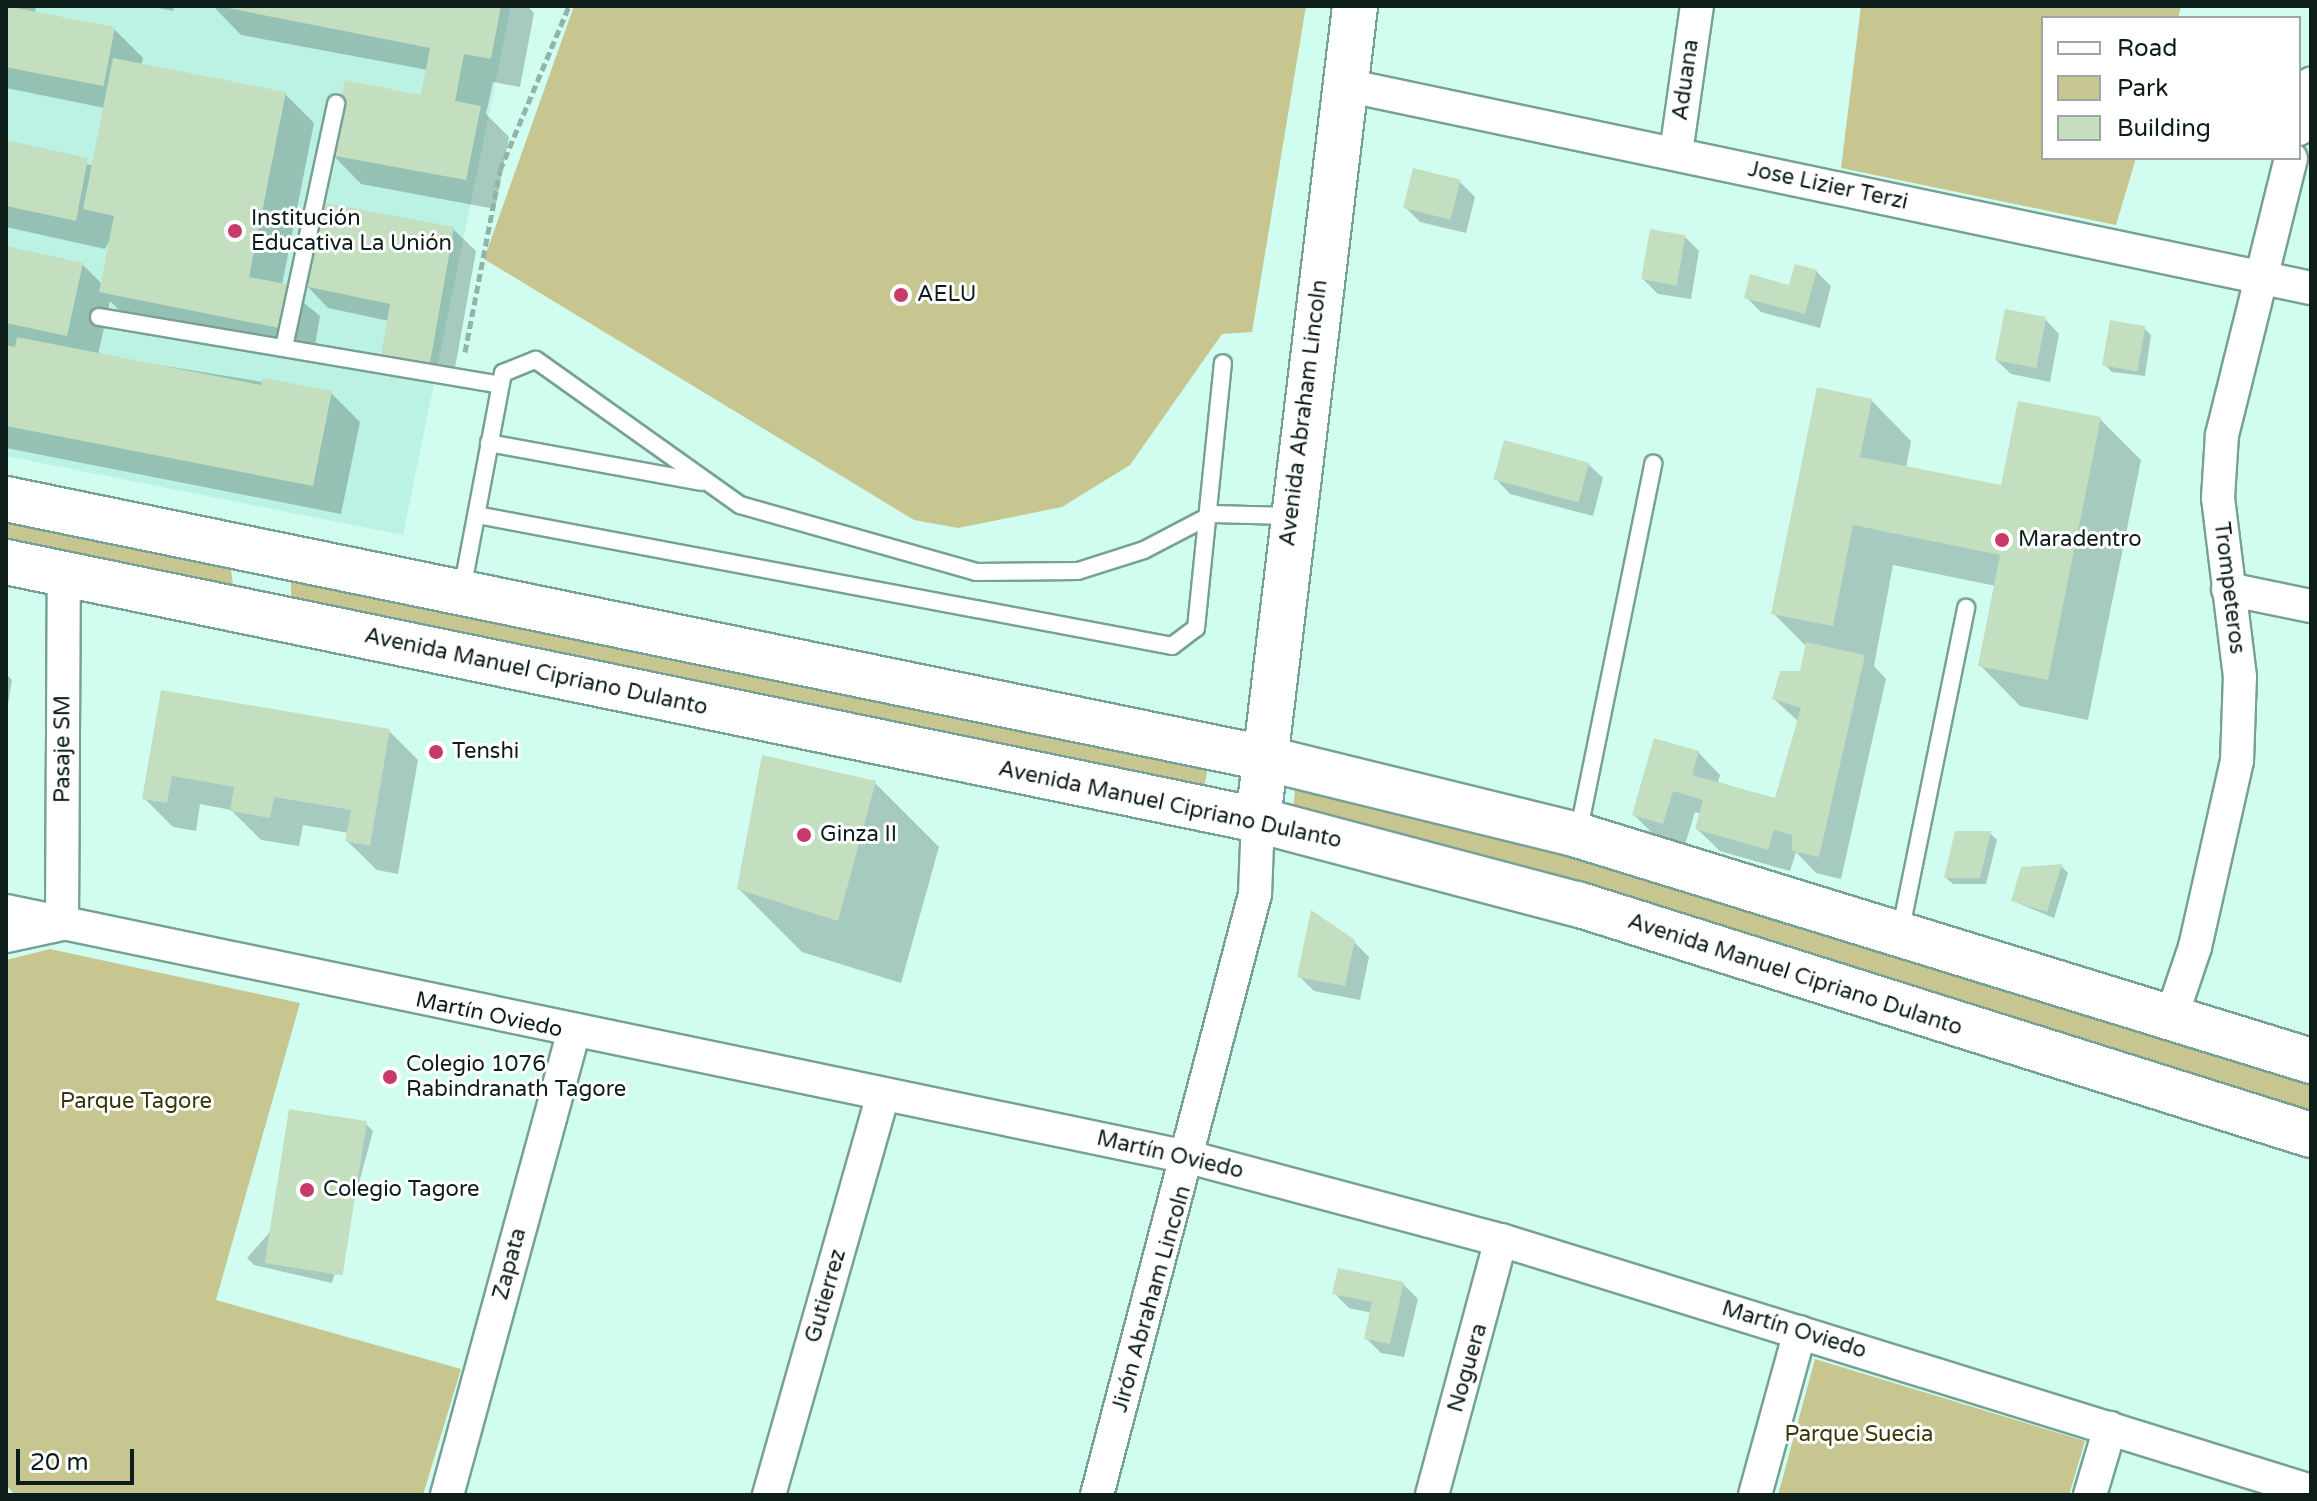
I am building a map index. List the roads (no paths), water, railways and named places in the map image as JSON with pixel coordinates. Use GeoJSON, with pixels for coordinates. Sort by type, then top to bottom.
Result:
{"type":"FeatureCollection","features":[{"type":"Feature","properties":{"kind":"main road","name":"Avenida Abraham Lincoln"},"geometry":{"type":"LineString","coordinates":[[1258,820],[1260,757],[1355,6]]}},
{"type":"Feature","properties":{"kind":"main road"},"geometry":{"type":"LineString","coordinates":[[6,499],[1260,757],[1577,835],[2311,1061]]}},
{"type":"Feature","properties":{"kind":"main road"},"geometry":{"type":"LineString","coordinates":[[254,614],[266,553]]}},
{"type":"Feature","properties":{"kind":"main road","name":"Avenida Manuel Cipriano Dulanto"},"geometry":{"type":"LineString","coordinates":[[6,562],[1258,820],[1577,904],[2311,1135]]}},
{"type":"Feature","properties":{"kind":"street","name":"Aduana"},"geometry":{"type":"LineString","coordinates":[[1676,153],[1697,6]]}},
{"type":"Feature","properties":{"kind":"street"},"geometry":{"type":"LineString","coordinates":[[2301,122],[2311,84]]}},
{"type":"Feature","properties":{"kind":"street","name":"Jose Lizier Terzi"},"geometry":{"type":"LineString","coordinates":[[1345,85],[2311,288]]}},
{"type":"Feature","properties":{"kind":"street","name":"Trompeteros"},"geometry":{"type":"LineString","coordinates":[[2171,1018],[2203,918],[2237,761],[2240,677],[2218,498],[2222,435],[2290,160]]}},
{"type":"Feature","properties":{"kind":"street","name":"Pasaje SM"},"geometry":{"type":"LineString","coordinates":[[62,924],[64,574]]}},
{"type":"Feature","properties":{"kind":"street"},"geometry":{"type":"LineString","coordinates":[[2228,589],[2311,606]]}},
{"type":"Feature","properties":{"kind":"street","name":"Jirón Abraham Lincoln"},"geometry":{"type":"LineString","coordinates":[[1097,1495],[1192,1158],[1255,894],[1258,820]]}},
{"type":"Feature","properties":{"kind":"street","name":"Martín Oviedo"},"geometry":{"type":"LineString","coordinates":[[6,911],[573,1034],[1192,1158],[1501,1240],[2311,1491]]}},
{"type":"Feature","properties":{"kind":"street"},"geometry":{"type":"LineString","coordinates":[[6,936],[62,924]]}},
{"type":"Feature","properties":{"kind":"street","name":"Zapata"},"geometry":{"type":"LineString","coordinates":[[447,1495],[573,1034]]}},
{"type":"Feature","properties":{"kind":"street","name":"Gutierrez"},"geometry":{"type":"LineString","coordinates":[[769,1495],[883,1096]]}},
{"type":"Feature","properties":{"kind":"street","name":"Noguera"},"geometry":{"type":"LineString","coordinates":[[1432,1495],[1501,1240]]}},
{"type":"Feature","properties":{"kind":"street"},"geometry":{"type":"LineString","coordinates":[[1755,1495],[1800,1332]]}},
{"type":"Feature","properties":{"kind":"street"},"geometry":{"type":"LineString","coordinates":[[2090,1495],[2110,1428]]}},
{"type":"Feature","properties":{"kind":"lane"},"geometry":{"type":"LineString","coordinates":[[284,347],[336,104]]}},
{"type":"Feature","properties":{"kind":"lane"},"geometry":{"type":"LineString","coordinates":[[99,317],[500,385]]}},
{"type":"Feature","properties":{"kind":"lane"},"geometry":{"type":"LineString","coordinates":[[461,595],[500,385],[509,367],[522,362],[549,363],[740,505],[813,531],[976,572],[1078,571],[1144,550],[1213,514],[1291,516]]}},
{"type":"Feature","properties":{"kind":"lane"},"geometry":{"type":"LineString","coordinates":[[477,515],[1172,646],[1196,628],[1213,514],[1223,363]]}},
{"type":"Feature","properties":{"kind":"lane"},"geometry":{"type":"LineString","coordinates":[[489,443],[707,483]]}},
{"type":"Feature","properties":{"kind":"lane"},"geometry":{"type":"LineString","coordinates":[[1577,835],[1653,464]]}},
{"type":"Feature","properties":{"kind":"lane"},"geometry":{"type":"LineString","coordinates":[[1899,934],[1966,608]]}},
{"type":"Feature","properties":{"kind":"place","name":"Institución Educativa La Unión"},"geometry":{"type":"Point","coordinates":[235,231]}},
{"type":"Feature","properties":{"kind":"place","name":"AELU"},"geometry":{"type":"Point","coordinates":[901,295]}},
{"type":"Feature","properties":{"kind":"place","name":"Maradentro"},"geometry":{"type":"Point","coordinates":[2002,540]}},
{"type":"Feature","properties":{"kind":"place","name":"Tenshi"},"geometry":{"type":"Point","coordinates":[436,752]}},
{"type":"Feature","properties":{"kind":"place","name":"Ginza II"},"geometry":{"type":"Point","coordinates":[804,835]}},
{"type":"Feature","properties":{"kind":"place","name":"Colegio 1076 Rabindranath Tagore"},"geometry":{"type":"Point","coordinates":[390,1077]}},
{"type":"Feature","properties":{"kind":"place","name":"Colegio Tagore"},"geometry":{"type":"Point","coordinates":[307,1190]}},
{"type":"Feature","properties":{"kind":"park label","name":"Parque Tagore"},"geometry":{"type":"Point","coordinates":[136,1102]}},
{"type":"Feature","properties":{"kind":"park label","name":"Parque Suecia"},"geometry":{"type":"Point","coordinates":[1859,1435]}}]}
